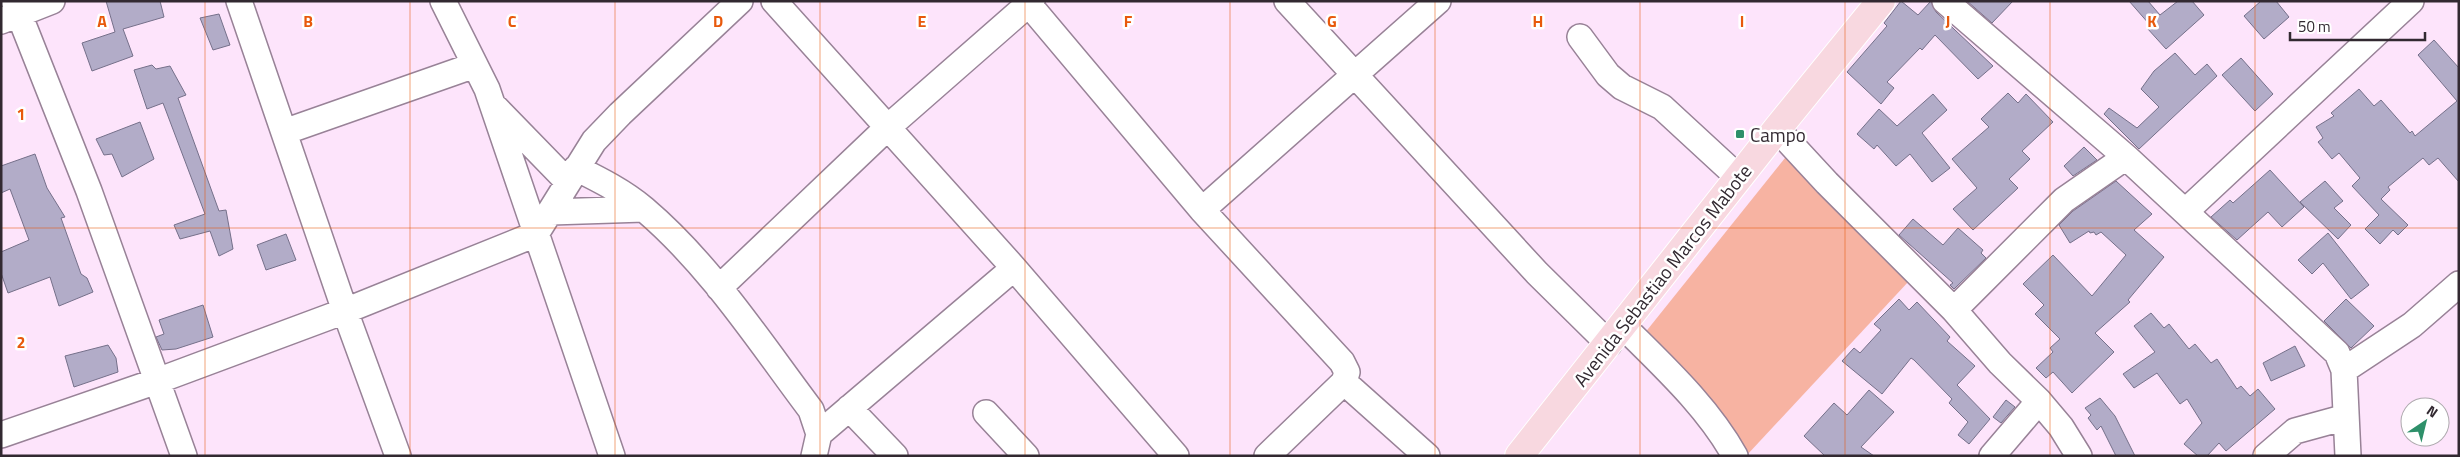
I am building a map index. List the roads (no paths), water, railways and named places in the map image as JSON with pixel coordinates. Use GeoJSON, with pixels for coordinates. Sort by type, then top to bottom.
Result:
{"type":"FeatureCollection","features":[{"type":"Feature","properties":{"kind":"main road","name":"Avenida Sebastiao Marcos Mabote"},"geometry":{"type":"LineString","coordinates":[[1519,456],[1777,129],[1881,1]]}},
{"type":"Feature","properties":{"kind":"street"},"geometry":{"type":"LineString","coordinates":[[52,1],[11,12],[89,191],[184,456]]}},
{"type":"Feature","properties":{"kind":"street"},"geometry":{"type":"LineString","coordinates":[[239,1],[345,312],[398,456]]}},
{"type":"Feature","properties":{"kind":"street"},"geometry":{"type":"LineString","coordinates":[[443,1],[492,104],[612,456]]}},
{"type":"Feature","properties":{"kind":"street"},"geometry":{"type":"LineString","coordinates":[[1,435],[157,381],[345,312],[536,234],[594,141],[740,1]]}},
{"type":"Feature","properties":{"kind":"street"},"geometry":{"type":"LineString","coordinates":[[774,1],[1014,268],[1176,456]]}},
{"type":"Feature","properties":{"kind":"street"},"geometry":{"type":"LineString","coordinates":[[1287,1],[1353,76],[1537,273],[1678,381],[1723,436],[1735,456]]}},
{"type":"Feature","properties":{"kind":"street"},"geometry":{"type":"LineString","coordinates":[[1202,210],[1438,1]]}},
{"type":"Feature","properties":{"kind":"street"},"geometry":{"type":"LineString","coordinates":[[1945,1],[2126,157],[2337,353],[2344,370],[2348,456]]}},
{"type":"Feature","properties":{"kind":"street"},"geometry":{"type":"LineString","coordinates":[[2186,211],[2412,1]]}},
{"type":"Feature","properties":{"kind":"street"},"geometry":{"type":"LineString","coordinates":[[720,288],[887,128],[1029,2],[1202,210],[1342,362],[1347,372],[1344,382],[1267,456]]}},
{"type":"Feature","properties":{"kind":"street"},"geometry":{"type":"LineString","coordinates":[[1580,37],[1608,75],[1622,87],[1662,107],[1739,178]]}},
{"type":"Feature","properties":{"kind":"street"},"geometry":{"type":"LineString","coordinates":[[284,132],[475,65]]}},
{"type":"Feature","properties":{"kind":"street"},"geometry":{"type":"LineString","coordinates":[[492,104],[572,175],[607,183],[644,209],[720,288],[811,410],[816,445]]}},
{"type":"Feature","properties":{"kind":"street"},"geometry":{"type":"LineString","coordinates":[[1777,129],[1827,183],[1954,310],[2000,363],[2039,401],[2061,427],[2079,456]]}},
{"type":"Feature","properties":{"kind":"street"},"geometry":{"type":"LineString","coordinates":[[1954,310],[2064,200],[2126,157]]}},
{"type":"Feature","properties":{"kind":"street"},"geometry":{"type":"LineString","coordinates":[[551,212],[644,209]]}},
{"type":"Feature","properties":{"kind":"street"},"geometry":{"type":"LineString","coordinates":[[816,445],[849,408],[1014,268]]}},
{"type":"Feature","properties":{"kind":"street"},"geometry":{"type":"LineString","coordinates":[[2344,370],[2412,325],[2459,284]]}},
{"type":"Feature","properties":{"kind":"street"},"geometry":{"type":"LineString","coordinates":[[1344,382],[1427,456]]}},
{"type":"Feature","properties":{"kind":"street"},"geometry":{"type":"LineString","coordinates":[[1992,456],[2039,401]]}},
{"type":"Feature","properties":{"kind":"street"},"geometry":{"type":"LineString","coordinates":[[849,408],[895,456]]}},
{"type":"Feature","properties":{"kind":"street"},"geometry":{"type":"LineString","coordinates":[[986,413],[1026,456]]}},
{"type":"Feature","properties":{"kind":"street"},"geometry":{"type":"LineString","coordinates":[[2266,456],[2295,431],[2346,417]]}},
{"type":"Feature","properties":{"kind":"place","name":"Campo"},"geometry":{"type":"Point","coordinates":[1740,134]}}]}
